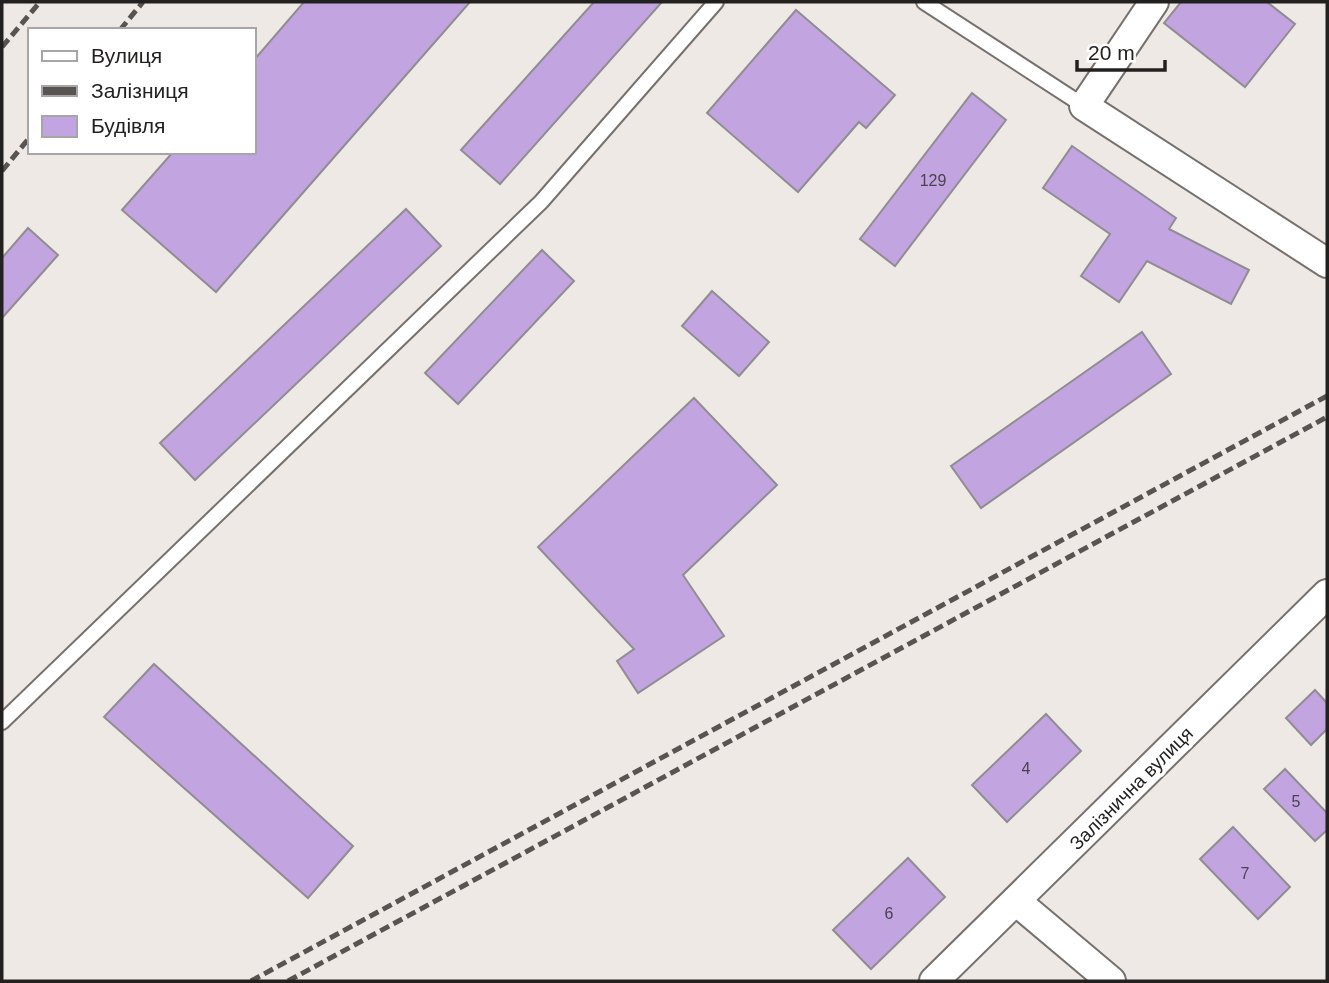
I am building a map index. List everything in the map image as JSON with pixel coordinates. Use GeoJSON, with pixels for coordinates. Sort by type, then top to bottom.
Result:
{"type":"FeatureCollection","features":[{"type":"Feature","properties":{"kind":"street"},"geometry":{"type":"LineString","coordinates":[[1154,2],[1084,106],[1327,263]]}},
{"type":"Feature","properties":{"kind":"street","name":"Залізнична вулиця"},"geometry":{"type":"LineString","coordinates":[[934,981],[1327,594]]}},
{"type":"Feature","properties":{"kind":"street"},"geometry":{"type":"LineString","coordinates":[[1016,901],[1111,981]]}},
{"type":"Feature","properties":{"kind":"lane"},"geometry":{"type":"LineString","coordinates":[[2,722],[541,202],[716,2]]}},
{"type":"Feature","properties":{"kind":"lane"},"geometry":{"type":"LineString","coordinates":[[924,2],[1084,106]]}},
{"type":"Feature","properties":{"kind":"building"},"geometry":{"type":"Polygon","coordinates":[[[304,2],[470,2],[216,292],[122,210],[171,154],[256,154],[256,58],[304,2]]]}},
{"type":"Feature","properties":{"kind":"building"},"geometry":{"type":"Polygon","coordinates":[[[594,2],[662,2],[500,184],[461,150],[594,2]]]}},
{"type":"Feature","properties":{"kind":"building"},"geometry":{"type":"Polygon","coordinates":[[[1181,2],[1267,2],[1295,24],[1245,87],[1164,23],[1181,2]]]}},
{"type":"Feature","properties":{"kind":"building"},"geometry":{"type":"Polygon","coordinates":[[[796,10],[895,95],[866,128],[859,122],[798,192],[707,113],[796,10]]]}},
{"type":"Feature","properties":{"kind":"building"},"geometry":{"type":"Polygon","coordinates":[[[972,93],[1006,120],[895,266],[860,239],[972,93]]]}},
{"type":"Feature","properties":{"kind":"building"},"geometry":{"type":"Polygon","coordinates":[[[1072,146],[1176,218],[1169,229],[1249,270],[1231,304],[1147,261],[1119,302],[1081,276],[1110,234],[1043,188],[1072,146]]]}},
{"type":"Feature","properties":{"kind":"building"},"geometry":{"type":"Polygon","coordinates":[[[406,209],[441,246],[195,480],[160,443],[406,209]]]}},
{"type":"Feature","properties":{"kind":"building"},"geometry":{"type":"Polygon","coordinates":[[[28,228],[58,255],[2,318],[2,258],[28,228]]]}},
{"type":"Feature","properties":{"kind":"building"},"geometry":{"type":"Polygon","coordinates":[[[542,250],[574,281],[458,404],[425,373],[542,250]]]}},
{"type":"Feature","properties":{"kind":"building"},"geometry":{"type":"Polygon","coordinates":[[[712,291],[769,342],[739,376],[682,326],[712,291]]]}},
{"type":"Feature","properties":{"kind":"building"},"geometry":{"type":"Polygon","coordinates":[[[1142,332],[1171,374],[981,508],[951,466],[1142,332]]]}},
{"type":"Feature","properties":{"kind":"building"},"geometry":{"type":"Polygon","coordinates":[[[694,398],[777,485],[683,575],[724,636],[638,693],[617,661],[634,649],[538,547],[694,398]]]}},
{"type":"Feature","properties":{"kind":"building"},"geometry":{"type":"Polygon","coordinates":[[[154,664],[353,846],[308,898],[104,717],[154,664]]]}},
{"type":"Feature","properties":{"kind":"building"},"geometry":{"type":"Polygon","coordinates":[[[1315,690],[1327,703],[1327,729],[1311,745],[1286,718],[1315,690]]]}},
{"type":"Feature","properties":{"kind":"building"},"geometry":{"type":"Polygon","coordinates":[[[1046,714],[1081,751],[1007,822],[972,785],[1046,714]]]}},
{"type":"Feature","properties":{"kind":"building"},"geometry":{"type":"Polygon","coordinates":[[[1285,769],[1327,813],[1327,830],[1315,841],[1264,789],[1285,769]]]}},
{"type":"Feature","properties":{"kind":"building"},"geometry":{"type":"Polygon","coordinates":[[[1233,827],[1290,887],[1258,919],[1200,859],[1233,827]]]}},
{"type":"Feature","properties":{"kind":"building"},"geometry":{"type":"Polygon","coordinates":[[[908,858],[945,897],[871,969],[833,930],[908,858]]]}},
{"type":"Feature","properties":{"kind":"railway"},"geometry":{"type":"LineString","coordinates":[[2,47],[40,2]]}},
{"type":"Feature","properties":{"kind":"railway"},"geometry":{"type":"LineString","coordinates":[[122,28],[143,2]]}},
{"type":"Feature","properties":{"kind":"railway"},"geometry":{"type":"LineString","coordinates":[[2,171],[28,139]]}},
{"type":"Feature","properties":{"kind":"railway"},"geometry":{"type":"LineString","coordinates":[[251,981],[1327,396]]}},
{"type":"Feature","properties":{"kind":"railway"},"geometry":{"type":"LineString","coordinates":[[288,981],[1327,417]]}}]}
